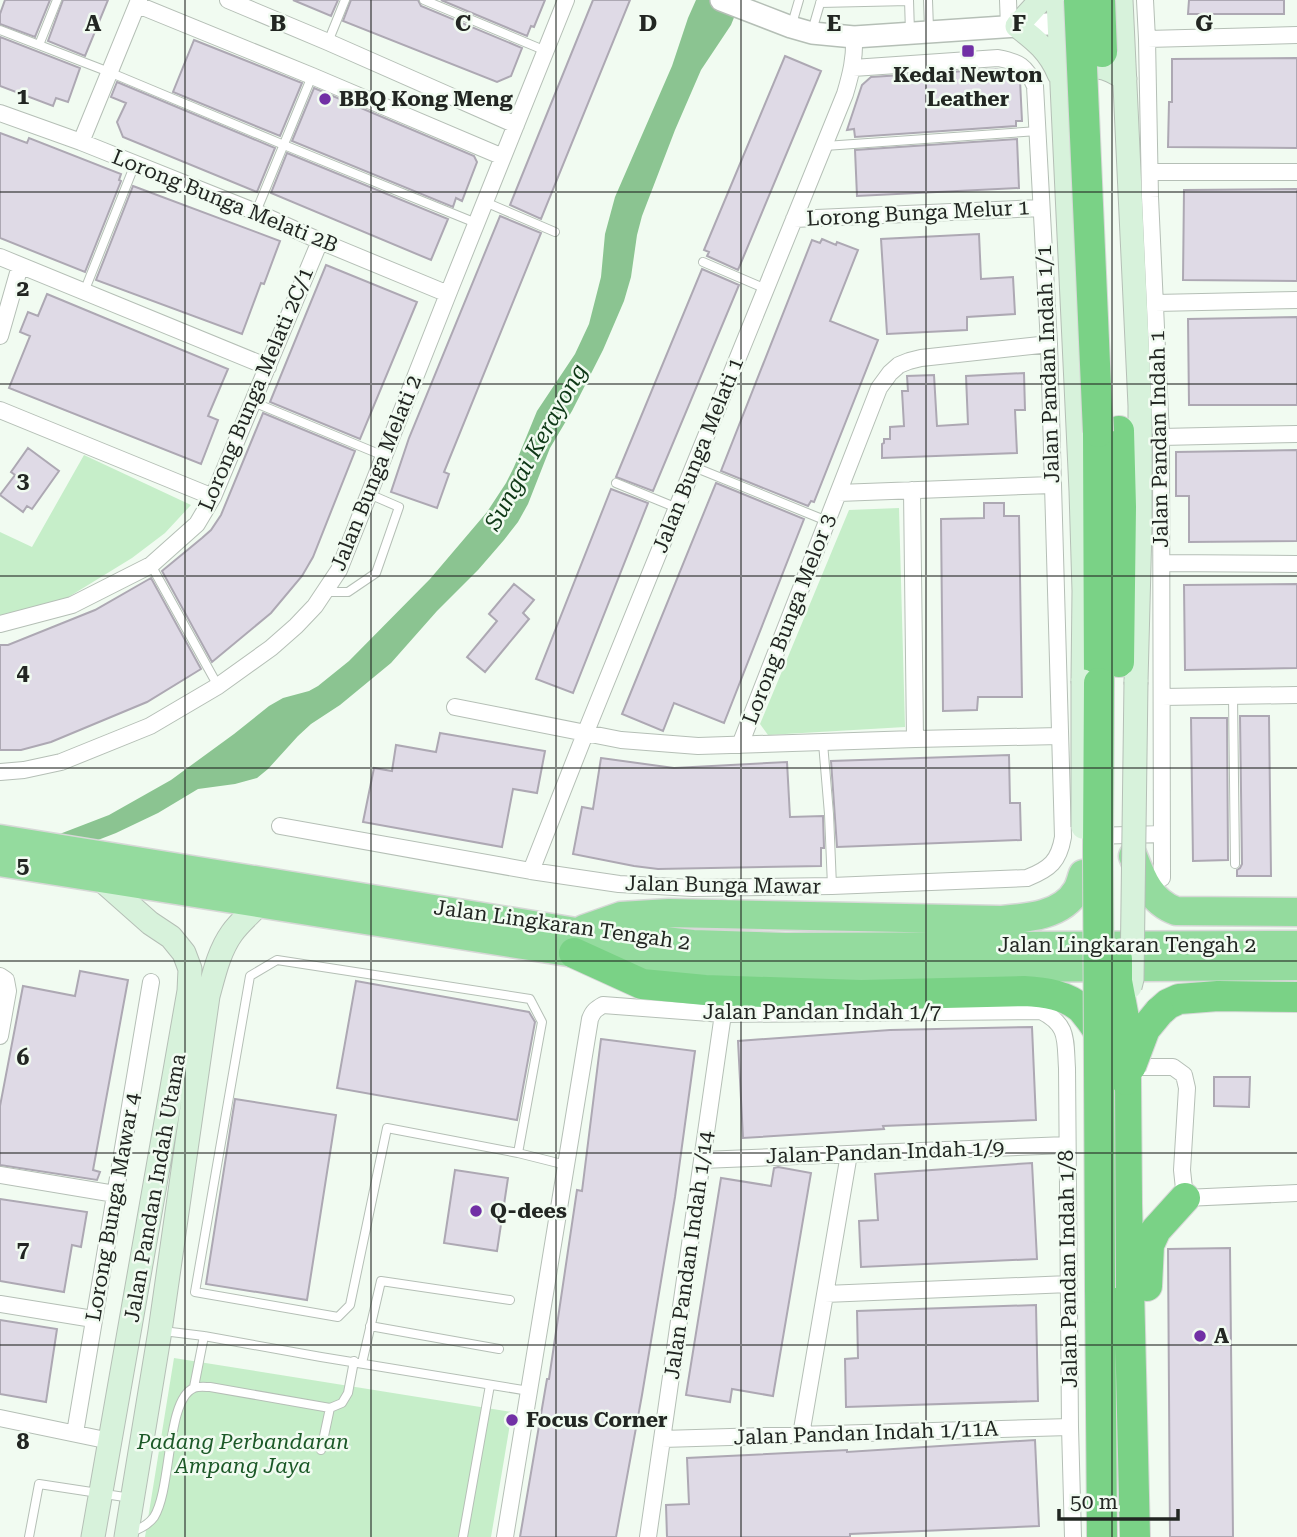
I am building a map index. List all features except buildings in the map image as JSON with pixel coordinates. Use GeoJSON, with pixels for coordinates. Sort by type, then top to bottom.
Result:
{"type":"FeatureCollection","features":[{"type":"Feature","properties":{"kind":"highway"},"geometry":{"type":"LineString","coordinates":[[1079,0],[1109,431]]}},
{"type":"Feature","properties":{"kind":"highway"},"geometry":{"type":"LineString","coordinates":[[1102,1537],[1101,1382],[1111,1025],[1117,981],[1109,682],[1114,6]]}},
{"type":"Feature","properties":{"kind":"highway"},"geometry":{"type":"LineString","coordinates":[[1109,682],[1098,911],[1111,1025],[1126,1080],[1136,1537]]}},
{"type":"Feature","properties":{"kind":"highway","name":"Jalan Lingkaran Tengah 2"},"geometry":{"type":"LineString","coordinates":[[0,839],[199,870],[690,966],[785,969],[1297,966]]}},
{"type":"Feature","properties":{"kind":"highway"},"geometry":{"type":"LineString","coordinates":[[1133,856],[1149,890],[1159,902],[1176,911],[1297,912]]}},
{"type":"Feature","properties":{"kind":"highway","name":"Jalan Lingkaran Tengah 2"},"geometry":{"type":"LineString","coordinates":[[0,862],[259,904],[575,942],[785,947],[1297,945]]}},
{"type":"Feature","properties":{"kind":"highway"},"geometry":{"type":"LineString","coordinates":[[1083,874],[1077,891],[1061,906],[1036,917],[1000,920],[669,913],[621,916],[575,942],[642,984],[705,990],[1033,1001],[1046,992],[1063,997],[1111,1025]]}},
{"type":"Feature","properties":{"kind":"highway"},"geometry":{"type":"LineString","coordinates":[[1126,1080],[1145,1029],[1168,1004],[1179,999],[1218,996],[1297,997]]}},
{"type":"Feature","properties":{"kind":"highway"},"geometry":{"type":"LineString","coordinates":[[1136,1537],[1146,1506],[1149,1461],[1149,1245],[1156,1230],[1185,1198]]}},
{"type":"Feature","properties":{"kind":"main road"},"geometry":{"type":"LineString","coordinates":[[1041,0],[1013,26],[1044,48],[1053,60],[1062,84]]}},
{"type":"Feature","properties":{"kind":"main road"},"geometry":{"type":"LineString","coordinates":[[1098,911],[1083,874],[1109,682],[1140,527],[1140,198],[1114,6]]}},
{"type":"Feature","properties":{"kind":"main road"},"geometry":{"type":"LineString","coordinates":[[1058,11],[1084,591],[1109,682],[1133,856],[1132,979],[1111,1025]]}},
{"type":"Feature","properties":{"kind":"main road"},"geometry":{"type":"LineString","coordinates":[[1062,84],[1080,70],[1098,66],[1125,79]]}},
{"type":"Feature","properties":{"kind":"main road","name":"Jalan Pandan Indah Utama"},"geometry":{"type":"LineString","coordinates":[[93,1537],[190,990],[190,969],[184,953],[171,937],[149,923],[98,877]]}},
{"type":"Feature","properties":{"kind":"main road","name":"Jalan Pandan Indah Utama"},"geometry":{"type":"LineString","coordinates":[[126,1536],[160,1331],[208,996],[216,966],[232,932],[259,904]]}},
{"type":"Feature","properties":{"kind":"main road"},"geometry":{"type":"LineString","coordinates":[[110,1441],[132,1431],[148,1410]]}},
{"type":"Feature","properties":{"kind":"main road"},"geometry":{"type":"LineString","coordinates":[[110,1441],[128,1460],[134,1489]]}},
{"type":"Feature","properties":{"kind":"street"},"geometry":{"type":"LineString","coordinates":[[228,0],[516,125]]}},
{"type":"Feature","properties":{"kind":"street","name":"Jalan Bunga Melati 2"},"geometry":{"type":"LineString","coordinates":[[0,772],[24,771],[61,762],[150,726],[218,686],[271,648],[316,606],[339,570],[566,0]]}},
{"type":"Feature","properties":{"kind":"street"},"geometry":{"type":"LineString","coordinates":[[722,0],[811,33],[854,37],[1013,26],[1058,11],[1114,6]]}},
{"type":"Feature","properties":{"kind":"street"},"geometry":{"type":"LineString","coordinates":[[1007,0],[1013,26]]}},
{"type":"Feature","properties":{"kind":"street","name":"Jalan Pandan Indah 1"},"geometry":{"type":"LineString","coordinates":[[1145,0],[1150,172],[1140,198],[1155,303],[1161,437],[1162,878]]}},
{"type":"Feature","properties":{"kind":"street"},"geometry":{"type":"LineString","coordinates":[[80,142],[139,2],[503,157]]}},
{"type":"Feature","properties":{"kind":"street"},"geometry":{"type":"LineString","coordinates":[[1147,39],[1297,35]]}},
{"type":"Feature","properties":{"kind":"street","name":"Jalan Bunga Melati 1"},"geometry":{"type":"LineString","coordinates":[[531,871],[845,94],[853,68],[854,37]]}},
{"type":"Feature","properties":{"kind":"street","name":"Jalan Pandan Indah 1/1"},"geometry":{"type":"LineString","coordinates":[[853,68],[998,58],[1013,61],[1028,72],[1035,86],[1049,344],[1063,837]]}},
{"type":"Feature","properties":{"kind":"street","name":"Lorong Bunga Melati 2B"},"geometry":{"type":"LineString","coordinates":[[0,113],[256,212],[448,294]]}},
{"type":"Feature","properties":{"kind":"street"},"geometry":{"type":"LineString","coordinates":[[1150,172],[1297,172]]}},
{"type":"Feature","properties":{"kind":"street","name":"Lorong Bunga Melur 1"},"geometry":{"type":"LineString","coordinates":[[794,219],[1041,208]]}},
{"type":"Feature","properties":{"kind":"street","name":"Lorong Bunga Melati 2C/1"},"geometry":{"type":"LineString","coordinates":[[0,624],[72,605],[151,565],[197,524],[213,497],[320,241]]}},
{"type":"Feature","properties":{"kind":"street"},"geometry":{"type":"LineString","coordinates":[[0,257],[268,367]]}},
{"type":"Feature","properties":{"kind":"street"},"geometry":{"type":"LineString","coordinates":[[0,336],[20,266]]}},
{"type":"Feature","properties":{"kind":"street"},"geometry":{"type":"LineString","coordinates":[[1155,303],[1297,300]]}},
{"type":"Feature","properties":{"kind":"street","name":"Lorong Bunga Melor 3"},"geometry":{"type":"LineString","coordinates":[[740,745],[879,388],[890,373],[899,365],[921,358],[1049,344]]}},
{"type":"Feature","properties":{"kind":"street"},"geometry":{"type":"LineString","coordinates":[[0,410],[213,497]]}},
{"type":"Feature","properties":{"kind":"street"},"geometry":{"type":"LineString","coordinates":[[1161,437],[1297,434]]}},
{"type":"Feature","properties":{"kind":"street"},"geometry":{"type":"LineString","coordinates":[[838,493],[1052,485]]}},
{"type":"Feature","properties":{"kind":"street"},"geometry":{"type":"LineString","coordinates":[[912,491],[915,739]]}},
{"type":"Feature","properties":{"kind":"street"},"geometry":{"type":"LineString","coordinates":[[1162,563],[1297,564]]}},
{"type":"Feature","properties":{"kind":"street"},"geometry":{"type":"LineString","coordinates":[[1162,697],[1297,695]]}},
{"type":"Feature","properties":{"kind":"street"},"geometry":{"type":"LineString","coordinates":[[455,707],[621,740],[698,746],[1060,736]]}},
{"type":"Feature","properties":{"kind":"street","name":"Jalan Bunga Mawar"},"geometry":{"type":"LineString","coordinates":[[280,826],[531,871],[631,885],[693,888],[832,886],[1027,878],[1052,864],[1060,852],[1063,837]]}},
{"type":"Feature","properties":{"kind":"street"},"geometry":{"type":"LineString","coordinates":[[1063,837],[1162,834]]}},
{"type":"Feature","properties":{"kind":"street"},"geometry":{"type":"LineString","coordinates":[[0,1036],[4,981]]}},
{"type":"Feature","properties":{"kind":"street","name":"Lorong Bunga Mawar 4"},"geometry":{"type":"LineString","coordinates":[[75,1433],[151,982]]}},
{"type":"Feature","properties":{"kind":"street","name":"Jalan Pandan Indah 1/7"},"geometry":{"type":"LineString","coordinates":[[566,1165],[590,1019],[592,1013],[603,1005],[723,1014],[1033,1001]]}},
{"type":"Feature","properties":{"kind":"street","name":"Jalan Pandan Indah 1/8"},"geometry":{"type":"LineString","coordinates":[[1033,1001],[1060,1026],[1064,1036],[1067,1068],[1073,1537]]}},
{"type":"Feature","properties":{"kind":"street","name":"Jalan Pandan Indah 1/14"},"geometry":{"type":"LineString","coordinates":[[648,1537],[723,1014]]}},
{"type":"Feature","properties":{"kind":"street"},"geometry":{"type":"LineString","coordinates":[[1067,1068],[1173,1067],[1184,1075],[1187,1087],[1182,1170],[1185,1198],[1297,1193]]}},
{"type":"Feature","properties":{"kind":"street","name":"Jalan Pandan Indah 1/9"},"geometry":{"type":"LineString","coordinates":[[702,1160],[1067,1145]]}},
{"type":"Feature","properties":{"kind":"street"},"geometry":{"type":"LineString","coordinates":[[801,1435],[849,1154]]}},
{"type":"Feature","properties":{"kind":"street"},"geometry":{"type":"LineString","coordinates":[[505,1537],[566,1165]]}},
{"type":"Feature","properties":{"kind":"street"},"geometry":{"type":"LineString","coordinates":[[0,1175],[115,1194]]}},
{"type":"Feature","properties":{"kind":"street"},"geometry":{"type":"LineString","coordinates":[[825,1294],[1069,1284]]}},
{"type":"Feature","properties":{"kind":"street"},"geometry":{"type":"LineString","coordinates":[[0,1304],[93,1319]]}},
{"type":"Feature","properties":{"kind":"street"},"geometry":{"type":"LineString","coordinates":[[0,1418],[110,1441]]}},
{"type":"Feature","properties":{"kind":"street","name":"Jalan Pandan Indah 1/11A"},"geometry":{"type":"LineString","coordinates":[[662,1440],[1070,1427]]}},
{"type":"Feature","properties":{"kind":"lane"},"geometry":{"type":"LineString","coordinates":[[39,45],[57,0]]}},
{"type":"Feature","properties":{"kind":"lane"},"geometry":{"type":"LineString","coordinates":[[328,42],[345,0]]}},
{"type":"Feature","properties":{"kind":"lane"},"geometry":{"type":"LineString","coordinates":[[424,0],[546,51]]}},
{"type":"Feature","properties":{"kind":"lane"},"geometry":{"type":"LineString","coordinates":[[791,27],[799,0]]}},
{"type":"Feature","properties":{"kind":"lane"},"geometry":{"type":"LineString","coordinates":[[811,33],[820,2],[909,0],[920,33]]}},
{"type":"Feature","properties":{"kind":"lane"},"geometry":{"type":"LineString","coordinates":[[920,33],[928,0]]}},
{"type":"Feature","properties":{"kind":"lane"},"geometry":{"type":"LineString","coordinates":[[0,30],[476,223]]}},
{"type":"Feature","properties":{"kind":"lane"},"geometry":{"type":"LineString","coordinates":[[256,212],[312,76]]}},
{"type":"Feature","properties":{"kind":"lane"},"geometry":{"type":"LineString","coordinates":[[824,146],[1038,131]]}},
{"type":"Feature","properties":{"kind":"lane"},"geometry":{"type":"LineString","coordinates":[[84,292],[135,164]]}},
{"type":"Feature","properties":{"kind":"lane"},"geometry":{"type":"LineString","coordinates":[[485,202],[555,232]]}},
{"type":"Feature","properties":{"kind":"lane"},"geometry":{"type":"LineString","coordinates":[[703,262],[766,289]]}},
{"type":"Feature","properties":{"kind":"lane"},"geometry":{"type":"LineString","coordinates":[[253,402],[384,456]]}},
{"type":"Feature","properties":{"kind":"lane"},"geometry":{"type":"LineString","coordinates":[[694,467],[827,521]]}},
{"type":"Feature","properties":{"kind":"lane"},"geometry":{"type":"LineString","coordinates":[[616,484],[677,508]]}},
{"type":"Feature","properties":{"kind":"lane"},"geometry":{"type":"LineString","coordinates":[[326,592],[348,592],[376,573],[399,507],[369,494]]}},
{"type":"Feature","properties":{"kind":"lane"},"geometry":{"type":"LineString","coordinates":[[151,565],[218,686]]}},
{"type":"Feature","properties":{"kind":"lane"},"geometry":{"type":"LineString","coordinates":[[1233,696],[1235,864]]}},
{"type":"Feature","properties":{"kind":"lane"},"geometry":{"type":"LineString","coordinates":[[823,743],[832,886]]}},
{"type":"Feature","properties":{"kind":"lane"},"geometry":{"type":"LineString","coordinates":[[518,1153],[542,1023],[530,999],[277,960],[250,976],[195,1292],[338,1317],[350,1304],[387,1128],[566,1165]]}},
{"type":"Feature","properties":{"kind":"lane"},"geometry":{"type":"LineString","coordinates":[[126,1536],[143,1527],[159,1507],[178,1407],[185,1395],[194,1388],[210,1387],[330,1408],[342,1403],[348,1393],[370,1326],[381,1281],[510,1300]]}},
{"type":"Feature","properties":{"kind":"lane"},"geometry":{"type":"LineString","coordinates":[[370,1326],[499,1349]]}},
{"type":"Feature","properties":{"kind":"lane"},"geometry":{"type":"LineString","coordinates":[[160,1331],[204,1336],[529,1391]]}},
{"type":"Feature","properties":{"kind":"lane"},"geometry":{"type":"LineString","coordinates":[[194,1388],[204,1336]]}},
{"type":"Feature","properties":{"kind":"lane"},"geometry":{"type":"LineString","coordinates":[[463,1537],[489,1385]]}},
{"type":"Feature","properties":{"kind":"lane"},"geometry":{"type":"LineString","coordinates":[[321,1450],[330,1408]]}},
{"type":"Feature","properties":{"kind":"lane"},"geometry":{"type":"LineString","coordinates":[[29,1537],[39,1484],[100,1494],[134,1489]]}},
{"type":"Feature","properties":{"kind":"green space"},"geometry":{"type":"Polygon","coordinates":[[[84,455],[191,505],[165,533],[132,558],[62,601],[0,620],[0,532],[32,547],[84,455]]]}},
{"type":"Feature","properties":{"kind":"green space"},"geometry":{"type":"Polygon","coordinates":[[[899,508],[905,727],[768,735],[760,724],[849,510],[899,508]]]}},
{"type":"Feature","properties":{"kind":"green space","name":"Padang Perbandaran Ampang Jaya"},"geometry":{"type":"Polygon","coordinates":[[[174,1358],[512,1412],[491,1537],[145,1537],[174,1358]]]}},
{"type":"Feature","properties":{"kind":"water","name":"Sungai Kerayong"},"geometry":{"type":"Polygon","coordinates":[[[696,0],[741,0],[731,25],[701,70],[675,130],[642,216],[624,301],[603,350],[550,448],[518,522],[478,570],[391,663],[340,705],[311,724],[257,778],[198,789],[158,813],[80,847],[44,840],[109,815],[171,780],[269,706],[283,698],[318,686],[349,661],[430,579],[487,512],[514,467],[537,411],[575,354],[589,324],[601,277],[605,234],[615,197],[672,66],[696,0]]]}},
{"type":"Feature","properties":{"kind":"place","name":"Kedai Newton Leather"},"geometry":{"type":"Point","coordinates":[968,51]}},
{"type":"Feature","properties":{"kind":"place","name":"BBQ Kong Meng"},"geometry":{"type":"Point","coordinates":[325,99]}},
{"type":"Feature","properties":{"kind":"place","name":"Q-dees"},"geometry":{"type":"Point","coordinates":[476,1211]}},
{"type":"Feature","properties":{"kind":"place","name":"A"},"geometry":{"type":"Point","coordinates":[1200,1336]}},
{"type":"Feature","properties":{"kind":"place","name":"Focus Corner"},"geometry":{"type":"Point","coordinates":[512,1420]}}]}
